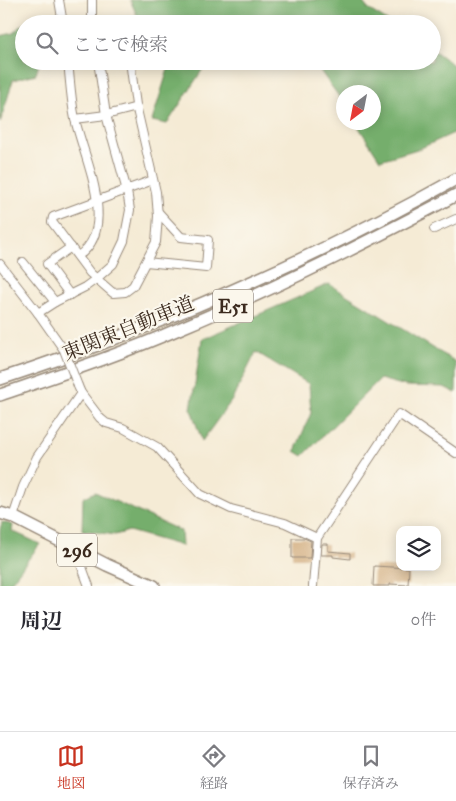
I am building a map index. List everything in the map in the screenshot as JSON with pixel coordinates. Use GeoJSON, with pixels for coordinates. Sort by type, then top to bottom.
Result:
{"type":"FeatureCollection","features":[{"type":"Feature","properties":{"kind":"highway"},"geometry":{"type":"LineString","coordinates":[[363,229],[456,171]]}},
{"type":"Feature","properties":{"kind":"highway","name":"東関東自動車道"},"geometry":{"type":"LineString","coordinates":[[0,379],[77,354],[173,317],[238,289],[363,229],[456,179]]}},
{"type":"Feature","properties":{"kind":"highway","name":"東関東自動車道"},"geometry":{"type":"LineString","coordinates":[[0,395],[81,367],[188,326],[370,240],[456,195]]}},
{"type":"Feature","properties":{"kind":"highway","name":"296"},"geometry":{"type":"LineString","coordinates":[[0,513],[13,517],[132,577],[154,586]]}},
{"type":"Feature","properties":{"kind":"street"},"geometry":{"type":"LineString","coordinates":[[59,0],[62,15]]}},
{"type":"Feature","properties":{"kind":"street"},"geometry":{"type":"LineString","coordinates":[[92,0],[92,15]]}},
{"type":"Feature","properties":{"kind":"street"},"geometry":{"type":"LineString","coordinates":[[69,70],[75,119],[98,202],[98,223],[93,239],[87,250],[78,256]]}},
{"type":"Feature","properties":{"kind":"street"},"geometry":{"type":"LineString","coordinates":[[38,313],[96,279],[113,264],[124,241],[130,210],[127,191],[106,115],[99,70]]}},
{"type":"Feature","properties":{"kind":"street"},"geometry":{"type":"LineString","coordinates":[[131,70],[137,107],[156,192],[158,212],[156,242],[133,286],[125,292],[113,293],[96,279],[52,222],[53,217],[98,202],[153,180]]}},
{"type":"Feature","properties":{"kind":"street"},"geometry":{"type":"LineString","coordinates":[[75,119],[106,115],[137,107]]}},
{"type":"Feature","properties":{"kind":"street"},"geometry":{"type":"LineString","coordinates":[[146,262],[206,268],[208,240],[181,237],[158,212]]}},
{"type":"Feature","properties":{"kind":"street"},"geometry":{"type":"LineString","coordinates":[[434,230],[456,219]]}},
{"type":"Feature","properties":{"kind":"street"},"geometry":{"type":"LineString","coordinates":[[70,295],[46,264],[71,247]]}},
{"type":"Feature","properties":{"kind":"street"},"geometry":{"type":"LineString","coordinates":[[23,262],[55,302]]}},
{"type":"Feature","properties":{"kind":"street"},"geometry":{"type":"LineString","coordinates":[[0,264],[64,350],[79,389],[100,418],[106,423],[123,428],[157,447],[200,494],[231,509],[285,523],[317,538]]}},
{"type":"Feature","properties":{"kind":"street"},"geometry":{"type":"LineString","coordinates":[[13,517],[23,487],[37,457],[79,389]]}},
{"type":"Feature","properties":{"kind":"street"},"geometry":{"type":"LineString","coordinates":[[313,586],[317,538],[399,414],[456,453]]}},
{"type":"Feature","properties":{"kind":"street"},"geometry":{"type":"LineString","coordinates":[[82,552],[79,559],[89,586]]}},
{"type":"Feature","properties":{"kind":"green space"},"geometry":{"type":"Polygon","coordinates":[[[130,0],[361,0],[368,9],[378,15],[137,15],[130,0]]]}},
{"type":"Feature","properties":{"kind":"green space"},"geometry":{"type":"Polygon","coordinates":[[[15,31],[15,70],[37,70],[36,74],[13,80],[0,123],[0,36],[15,31]]]}},
{"type":"Feature","properties":{"kind":"green space"},"geometry":{"type":"Polygon","coordinates":[[[441,56],[456,67],[456,132],[421,148],[380,160],[361,130],[381,130],[381,85],[336,85],[336,92],[320,70],[441,70],[441,56]]]}},
{"type":"Feature","properties":{"kind":"green space"},"geometry":{"type":"Polygon","coordinates":[[[168,70],[202,70],[167,124],[152,121],[168,70]]]}},
{"type":"Feature","properties":{"kind":"green space"},"geometry":{"type":"Polygon","coordinates":[[[329,284],[456,362],[456,393],[444,387],[406,386],[380,379],[303,456],[295,451],[311,413],[309,384],[256,352],[232,400],[202,441],[191,409],[202,339],[329,284]]]}},
{"type":"Feature","properties":{"kind":"green space"},"geometry":{"type":"Polygon","coordinates":[[[95,492],[181,531],[182,546],[129,531],[115,535],[82,530],[83,498],[95,492]]]}},
{"type":"Feature","properties":{"kind":"green space"},"geometry":{"type":"Polygon","coordinates":[[[2,522],[13,525],[12,531],[40,544],[8,586],[0,586],[0,530],[2,522]]]}},
{"type":"Feature","properties":{"kind":"building"},"geometry":{"type":"Polygon","coordinates":[[[292,538],[304,538],[311,541],[310,558],[292,558],[292,538]]]}},
{"type":"Feature","properties":{"kind":"building"},"geometry":{"type":"Polygon","coordinates":[[[322,544],[328,544],[328,551],[350,553],[350,559],[333,557],[333,555],[321,555],[322,544]]]}},
{"type":"Feature","properties":{"kind":"building"},"geometry":{"type":"Polygon","coordinates":[[[374,566],[396,567],[396,571],[409,571],[408,585],[390,584],[390,586],[373,586],[374,566]]]}}]}
